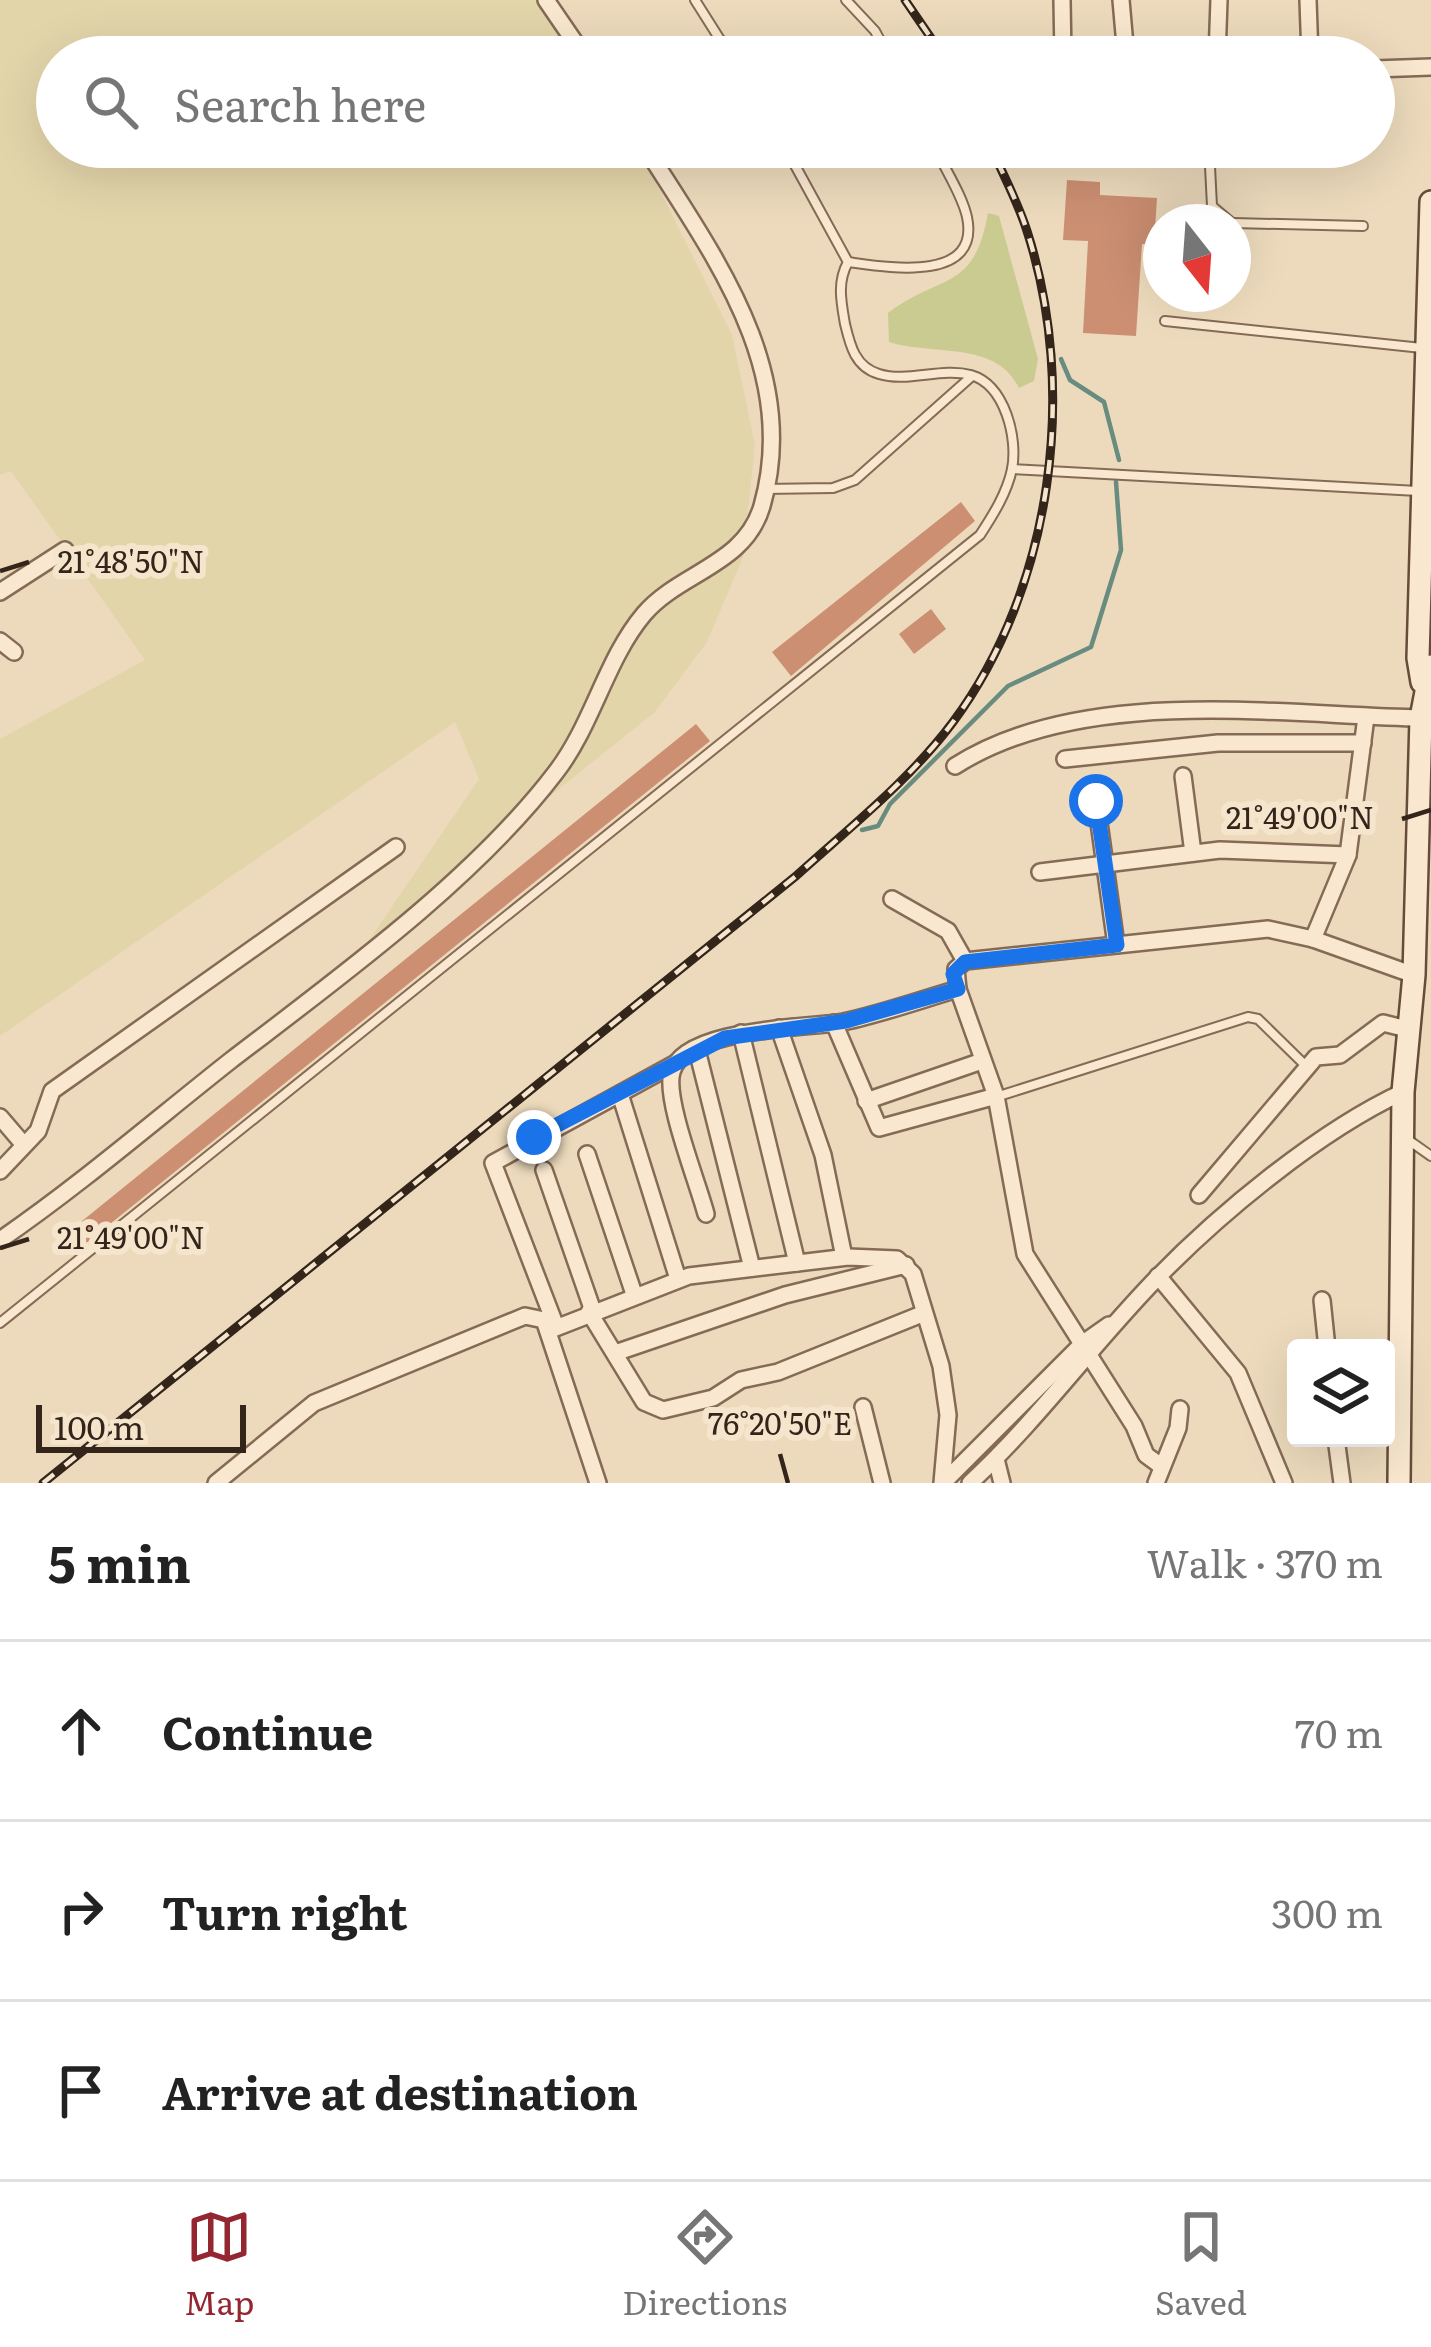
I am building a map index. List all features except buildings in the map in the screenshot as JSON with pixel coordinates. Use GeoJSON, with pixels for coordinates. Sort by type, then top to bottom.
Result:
{"type":"FeatureCollection","features":[{"type":"Feature","properties":{"kind":"main road"},"geometry":{"type":"LineString","coordinates":[[1424,694],[1418,658],[1427,492],[1424,348],[1431,202]]}},
{"type":"Feature","properties":{"kind":"main road"},"geometry":{"type":"LineString","coordinates":[[1400,1483],[1403,1092],[1424,891],[1421,718],[1431,666]]}},
{"type":"Feature","properties":{"kind":"street"},"geometry":{"type":"LineString","coordinates":[[546,0],[571,36]]}},
{"type":"Feature","properties":{"kind":"street"},"geometry":{"type":"LineString","coordinates":[[1062,0],[1063,36]]}},
{"type":"Feature","properties":{"kind":"street"},"geometry":{"type":"LineString","coordinates":[[1121,0],[1124,36]]}},
{"type":"Feature","properties":{"kind":"street"},"geometry":{"type":"LineString","coordinates":[[1218,36],[1219,0]]}},
{"type":"Feature","properties":{"kind":"street"},"geometry":{"type":"LineString","coordinates":[[1308,0],[1309,36]]}},
{"type":"Feature","properties":{"kind":"street"},"geometry":{"type":"LineString","coordinates":[[1395,69],[1431,67]]}},
{"type":"Feature","properties":{"kind":"street"},"geometry":{"type":"LineString","coordinates":[[0,1240],[296,1010],[413,914],[499,833],[556,773],[628,633],[649,608],[724,559],[749,534],[764,489],[772,416],[758,349],[740,302],[658,168]]}},
{"type":"Feature","properties":{"kind":"street"},"geometry":{"type":"LineString","coordinates":[[0,592],[65,550]]}},
{"type":"Feature","properties":{"kind":"street"},"geometry":{"type":"LineString","coordinates":[[0,641],[14,652]]}},
{"type":"Feature","properties":{"kind":"street"},"geometry":{"type":"LineString","coordinates":[[955,766],[1007,737],[1108,719],[1180,712],[1421,718]]}},
{"type":"Feature","properties":{"kind":"street"},"geometry":{"type":"LineString","coordinates":[[1313,939],[1348,855],[1366,717]]}},
{"type":"Feature","properties":{"kind":"street"},"geometry":{"type":"LineString","coordinates":[[1065,759],[1218,743],[1363,742]]}},
{"type":"Feature","properties":{"kind":"street"},"geometry":{"type":"LineString","coordinates":[[1183,776],[1193,853]]}},
{"type":"Feature","properties":{"kind":"street"},"geometry":{"type":"LineString","coordinates":[[1096,801],[1117,945]]}},
{"type":"Feature","properties":{"kind":"street"},"geometry":{"type":"LineString","coordinates":[[0,1172],[38,1131],[52,1091],[396,847]]}},
{"type":"Feature","properties":{"kind":"street"},"geometry":{"type":"LineString","coordinates":[[1040,872],[1248,848],[1348,855]]}},
{"type":"Feature","properties":{"kind":"street"},"geometry":{"type":"LineString","coordinates":[[892,899],[948,931],[965,962]]}},
{"type":"Feature","properties":{"kind":"street"},"geometry":{"type":"LineString","coordinates":[[1158,1474],[1087,1350],[1051,1304],[1025,1254],[996,1096],[953,974],[965,962],[1268,929],[1313,939],[1414,975]]}},
{"type":"Feature","properties":{"kind":"street"},"geometry":{"type":"LineString","coordinates":[[598,1483],[552,1329],[493,1163],[697,1050],[741,1033],[834,1023],[958,989]]}},
{"type":"Feature","properties":{"kind":"street"},"geometry":{"type":"LineString","coordinates":[[834,1023],[875,1123],[888,1130],[996,1096]]}},
{"type":"Feature","properties":{"kind":"street"},"geometry":{"type":"LineString","coordinates":[[1198,1195],[1321,1054],[1340,1055],[1383,1023],[1407,1029]]}},
{"type":"Feature","properties":{"kind":"street"},"geometry":{"type":"LineString","coordinates":[[779,1028],[823,1155],[844,1257]]}},
{"type":"Feature","properties":{"kind":"street"},"geometry":{"type":"LineString","coordinates":[[741,1033],[797,1263]]}},
{"type":"Feature","properties":{"kind":"street"},"geometry":{"type":"LineString","coordinates":[[697,1050],[752,1268]]}},
{"type":"Feature","properties":{"kind":"street"},"geometry":{"type":"LineString","coordinates":[[866,1100],[982,1061]]}},
{"type":"Feature","properties":{"kind":"street"},"geometry":{"type":"LineString","coordinates":[[676,1063],[670,1075],[674,1096],[706,1214]]}},
{"type":"Feature","properties":{"kind":"street"},"geometry":{"type":"LineString","coordinates":[[943,1483],[1087,1350],[1158,1276],[1302,1157],[1403,1092]]}},
{"type":"Feature","properties":{"kind":"street"},"geometry":{"type":"LineString","coordinates":[[620,1094],[678,1279]]}},
{"type":"Feature","properties":{"kind":"street"},"geometry":{"type":"LineString","coordinates":[[0,1117],[24,1145]]}},
{"type":"Feature","properties":{"kind":"street"},"geometry":{"type":"LineString","coordinates":[[586,1154],[634,1294]]}},
{"type":"Feature","properties":{"kind":"street"},"geometry":{"type":"LineString","coordinates":[[544,1170],[591,1311],[644,1402],[663,1410],[713,1397],[740,1380],[778,1372],[922,1314]]}},
{"type":"Feature","properties":{"kind":"street"},"geometry":{"type":"LineString","coordinates":[[552,1329],[678,1279],[844,1257],[880,1257],[906,1265]]}},
{"type":"Feature","properties":{"kind":"street"},"geometry":{"type":"LineString","coordinates":[[906,1265],[941,1366],[948,1415],[943,1483]]}},
{"type":"Feature","properties":{"kind":"street"},"geometry":{"type":"LineString","coordinates":[[615,1353],[785,1294],[906,1265]]}},
{"type":"Feature","properties":{"kind":"street"},"geometry":{"type":"LineString","coordinates":[[1158,1276],[1238,1373],[1285,1483]]}},
{"type":"Feature","properties":{"kind":"street"},"geometry":{"type":"LineString","coordinates":[[1322,1300],[1326,1339]]}},
{"type":"Feature","properties":{"kind":"street"},"geometry":{"type":"LineString","coordinates":[[216,1483],[314,1402],[525,1316],[544,1319],[552,1329]]}},
{"type":"Feature","properties":{"kind":"street"},"geometry":{"type":"LineString","coordinates":[[970,1483],[996,1459],[1087,1350]]}},
{"type":"Feature","properties":{"kind":"street"},"geometry":{"type":"LineString","coordinates":[[863,1407],[882,1483]]}},
{"type":"Feature","properties":{"kind":"street"},"geometry":{"type":"LineString","coordinates":[[1158,1474],[1178,1428],[1180,1409]]}},
{"type":"Feature","properties":{"kind":"street"},"geometry":{"type":"LineString","coordinates":[[1337,1447],[1342,1483]]}},
{"type":"Feature","properties":{"kind":"street"},"geometry":{"type":"LineString","coordinates":[[996,1459],[1002,1483]]}},
{"type":"Feature","properties":{"kind":"lane"},"geometry":{"type":"LineString","coordinates":[[695,0],[718,36]]}},
{"type":"Feature","properties":{"kind":"lane"},"geometry":{"type":"LineString","coordinates":[[846,0],[878,36]]}},
{"type":"Feature","properties":{"kind":"lane"},"geometry":{"type":"LineString","coordinates":[[796,168],[848,262]]}},
{"type":"Feature","properties":{"kind":"lane"},"geometry":{"type":"LineString","coordinates":[[848,262],[928,269],[953,258],[966,241],[967,216],[944,168]]}},
{"type":"Feature","properties":{"kind":"lane"},"geometry":{"type":"LineString","coordinates":[[1210,168],[1212,204]]}},
{"type":"Feature","properties":{"kind":"lane"},"geometry":{"type":"LineString","coordinates":[[1251,223],[1363,226]]}},
{"type":"Feature","properties":{"kind":"lane"},"geometry":{"type":"LineString","coordinates":[[0,1323],[936,575],[980,535],[999,505],[1012,469],[1007,413],[992,389],[973,375],[880,375],[863,367],[850,349],[840,298],[841,274],[848,262]]}},
{"type":"Feature","properties":{"kind":"lane"},"geometry":{"type":"LineString","coordinates":[[1165,321],[1424,348]]}},
{"type":"Feature","properties":{"kind":"lane"},"geometry":{"type":"LineString","coordinates":[[764,489],[833,488],[855,480],[973,375]]}},
{"type":"Feature","properties":{"kind":"lane"},"geometry":{"type":"LineString","coordinates":[[1012,469],[1427,492]]}},
{"type":"Feature","properties":{"kind":"lane"},"geometry":{"type":"LineString","coordinates":[[996,1096],[1247,1017],[1258,1019],[1307,1067]]}},
{"type":"Feature","properties":{"kind":"lane"},"geometry":{"type":"LineString","coordinates":[[1403,1136],[1431,1156]]}},
{"type":"Feature","properties":{"kind":"shaded area"},"geometry":{"type":"Polygon","coordinates":[[[0,0],[547,0],[570,36],[36,36],[36,168],[648,168],[732,335],[755,445],[743,557],[707,642],[655,712],[367,943],[479,779],[455,722],[0,1036],[0,739],[145,660],[11,471],[0,475],[0,0]]]}},
{"type":"Feature","properties":{"kind":"green space"},"geometry":{"type":"Polygon","coordinates":[[[988,213],[999,216],[1038,359],[1034,381],[1019,388],[1009,373],[979,356],[889,342],[888,313],[964,269],[982,239],[988,213]]]}},
{"type":"Feature","properties":{"kind":"waterway"},"geometry":{"type":"LineString","coordinates":[[1061,359],[1070,380],[1104,402],[1119,460]]}},
{"type":"Feature","properties":{"kind":"waterway"},"geometry":{"type":"LineString","coordinates":[[862,830],[878,826],[890,804],[1008,686],[1091,647],[1121,550],[1116,482]]}},
{"type":"Feature","properties":{"kind":"railway"},"geometry":{"type":"LineString","coordinates":[[905,0],[930,36]]}},
{"type":"Feature","properties":{"kind":"railway"},"geometry":{"type":"LineString","coordinates":[[43,1483],[796,876],[898,784],[953,722],[987,669],[1014,611],[1034,549],[1047,485],[1051,355],[1043,292],[1023,220],[1000,168]]}},
{"type":"Feature","properties":{"kind":"route"},"geometry":{"type":"LineString","coordinates":[[534,1137],[725,1038],[846,1021],[958,989],[953,974],[965,962],[1117,945],[1096,801]]}}]}
